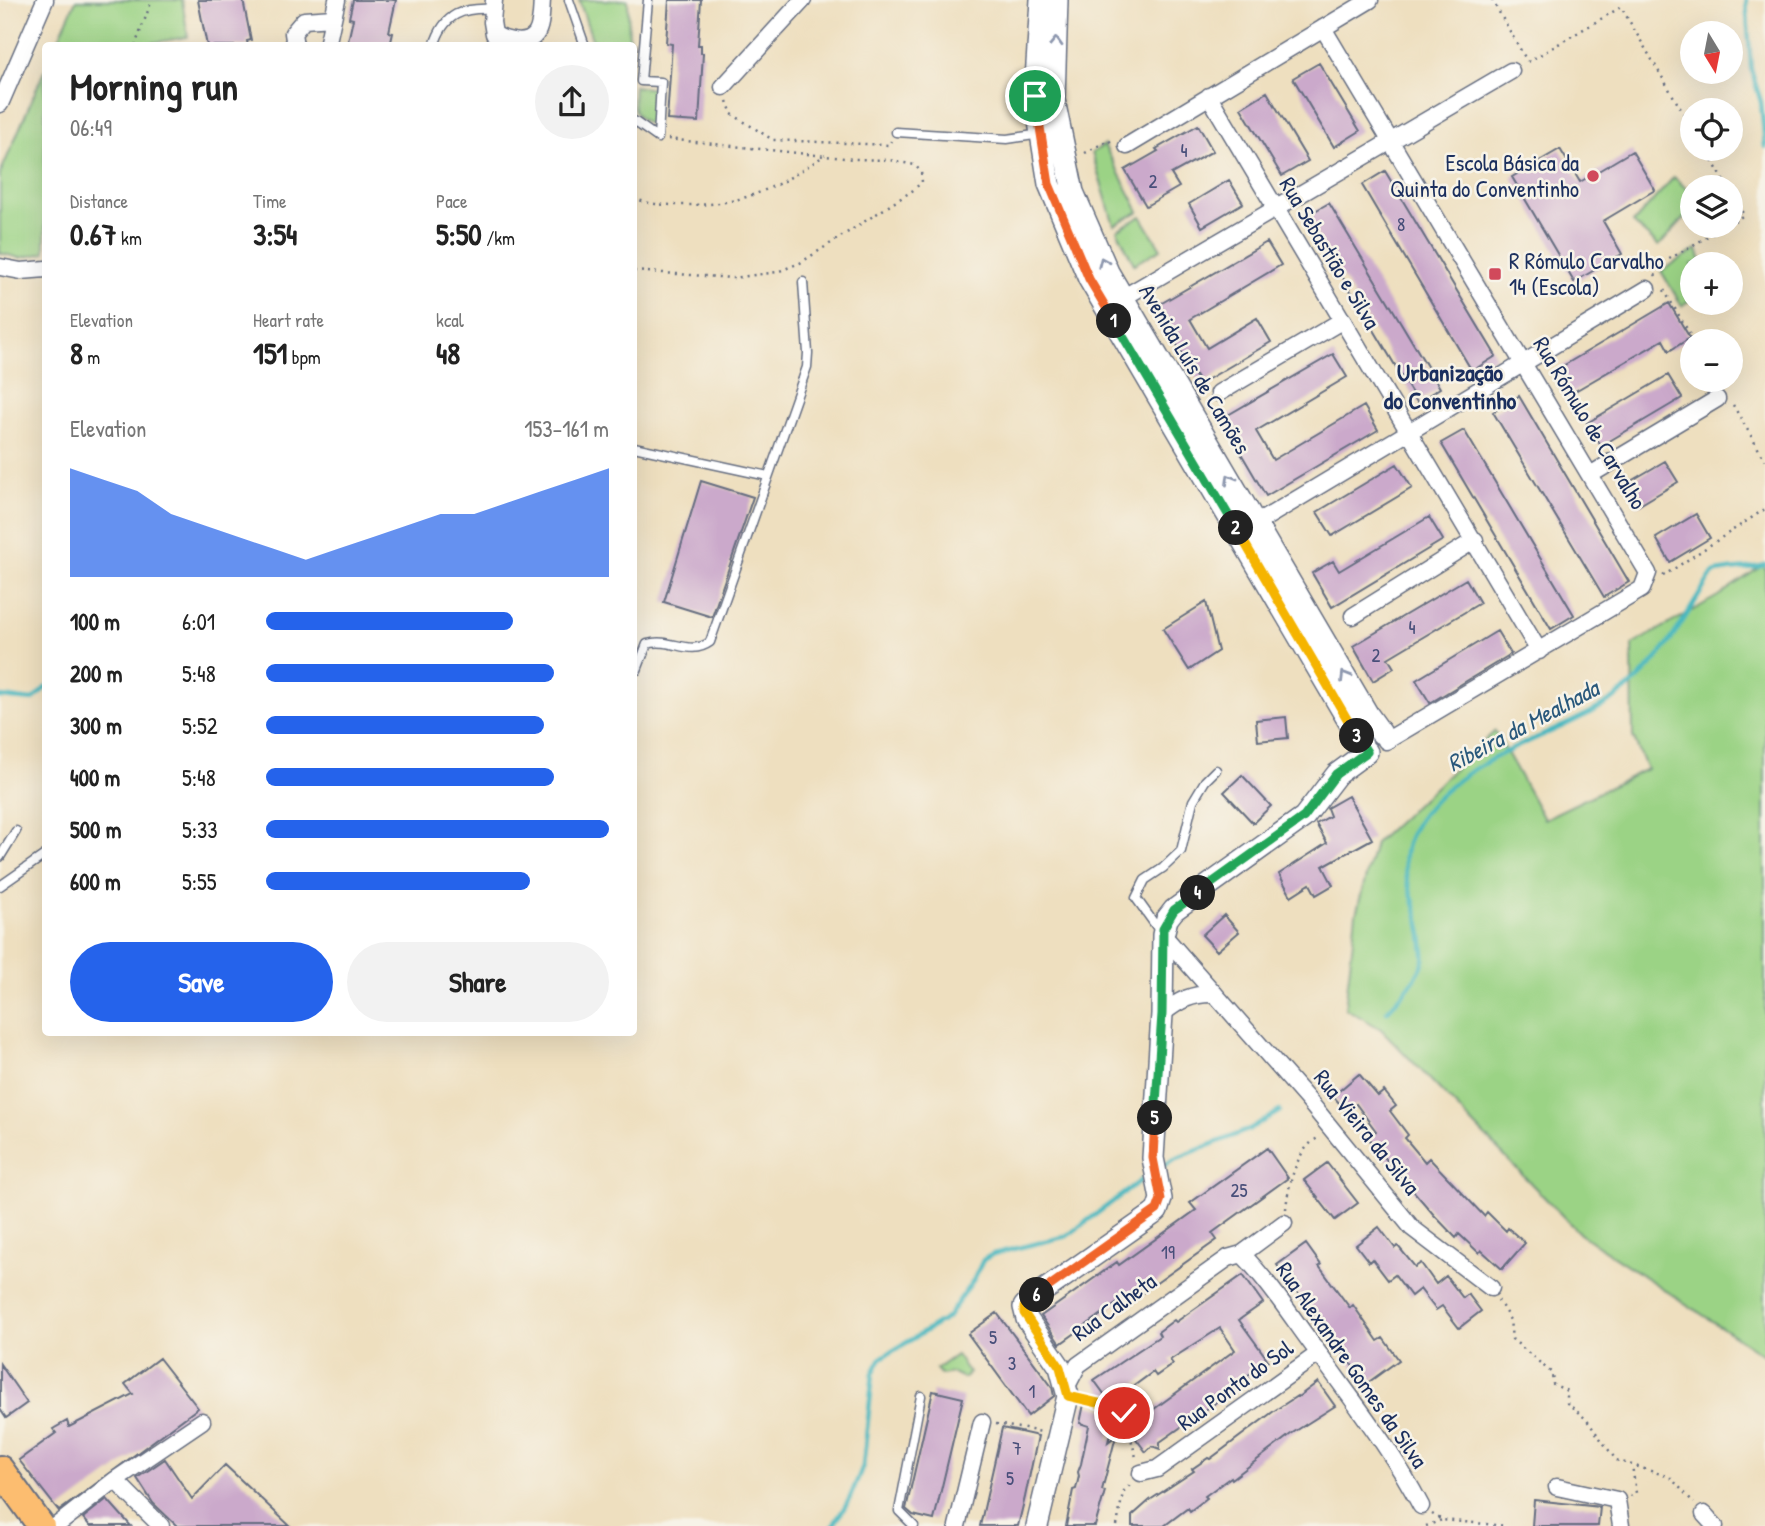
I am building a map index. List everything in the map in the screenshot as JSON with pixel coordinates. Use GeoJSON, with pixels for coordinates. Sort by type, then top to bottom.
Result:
{"type":"FeatureCollection","features":[{"type":"Feature","properties":{"kind":"main road"},"geometry":{"type":"LineString","coordinates":[[0,1469],[41,1526]]}},
{"type":"Feature","properties":{"kind":"street"},"geometry":{"type":"LineString","coordinates":[[0,104],[46,0]]}},
{"type":"Feature","properties":{"kind":"street"},"geometry":{"type":"LineString","coordinates":[[328,42],[337,0]]}},
{"type":"Feature","properties":{"kind":"street"},"geometry":{"type":"LineString","coordinates":[[494,4],[494,34],[512,42],[523,41],[536,34],[540,24],[542,0]]}},
{"type":"Feature","properties":{"kind":"street"},"geometry":{"type":"LineString","coordinates":[[723,87],[803,0]]}},
{"type":"Feature","properties":{"kind":"street","name":"Avenida Luís de Camões"},"geometry":{"type":"LineString","coordinates":[[1041,0],[1035,96],[1049,184],[1089,279],[1114,303],[1374,743]]}},
{"type":"Feature","properties":{"kind":"street","name":"Avenida Luís de Camões"},"geometry":{"type":"LineString","coordinates":[[1057,0],[1054,100],[1073,192],[1108,272],[1114,303]]}},
{"type":"Feature","properties":{"kind":"street"},"geometry":{"type":"LineString","coordinates":[[1127,146],[1370,0]]}},
{"type":"Feature","properties":{"kind":"street"},"geometry":{"type":"LineString","coordinates":[[294,42],[293,33],[304,20],[333,18]]}},
{"type":"Feature","properties":{"kind":"street","name":"Rua Rómulo de Carvalho"},"geometry":{"type":"LineString","coordinates":[[1323,28],[1648,573],[1643,589]]}},
{"type":"Feature","properties":{"kind":"street"},"geometry":{"type":"LineString","coordinates":[[1114,303],[1511,71]]}},
{"type":"Feature","properties":{"kind":"street","name":"Rua Sebastião e Silva"},"geometry":{"type":"LineString","coordinates":[[1209,96],[1539,651]]}},
{"type":"Feature","properties":{"kind":"street"},"geometry":{"type":"LineString","coordinates":[[0,267],[21,271],[42,269]]}},
{"type":"Feature","properties":{"kind":"street"},"geometry":{"type":"LineString","coordinates":[[1247,529],[1647,289]]}},
{"type":"Feature","properties":{"kind":"street"},"geometry":{"type":"LineString","coordinates":[[1219,393],[1343,320]]}},
{"type":"Feature","properties":{"kind":"street"},"geometry":{"type":"LineString","coordinates":[[1590,475],[1724,401]]}},
{"type":"Feature","properties":{"kind":"street"},"geometry":{"type":"LineString","coordinates":[[1353,616],[1475,540]]}},
{"type":"Feature","properties":{"kind":"street"},"geometry":{"type":"LineString","coordinates":[[1068,1391],[1060,1367],[1027,1319],[1024,1307],[1152,1215],[1160,1205],[1153,1158],[1162,1014],[1163,935],[1167,919],[1174,910],[1304,817],[1336,774],[1374,743],[1539,651],[1643,589]]}},
{"type":"Feature","properties":{"kind":"street","name":"Rua Vieira da Silva"},"geometry":{"type":"LineString","coordinates":[[1163,935],[1333,1130],[1412,1228],[1491,1288]]}},
{"type":"Feature","properties":{"kind":"street"},"geometry":{"type":"LineString","coordinates":[[1162,1014],[1185,998],[1199,993],[1216,994]]}},
{"type":"Feature","properties":{"kind":"street","name":"Rua Calheta"},"geometry":{"type":"LineString","coordinates":[[1037,1526],[1068,1391],[1078,1365],[1228,1258],[1242,1254],[1284,1223]]}},
{"type":"Feature","properties":{"kind":"street","name":"Rua Alexandre Gomes da Silva"},"geometry":{"type":"LineString","coordinates":[[1242,1254],[1266,1279],[1318,1354],[1384,1441],[1421,1506]]}},
{"type":"Feature","properties":{"kind":"street","name":"Rua Ponta do Sol"},"geometry":{"type":"LineString","coordinates":[[1141,1473],[1157,1469],[1318,1354]]}},
{"type":"Feature","properties":{"kind":"street"},"geometry":{"type":"LineString","coordinates":[[56,1526],[115,1480],[202,1421]]}},
{"type":"Feature","properties":{"kind":"street"},"geometry":{"type":"LineString","coordinates":[[957,1526],[982,1422]]}},
{"type":"Feature","properties":{"kind":"street"},"geometry":{"type":"LineString","coordinates":[[115,1480],[160,1526]]}},
{"type":"Feature","properties":{"kind":"street"},"geometry":{"type":"LineString","coordinates":[[1556,1487],[1617,1500],[1620,1526]]}},
{"type":"Feature","properties":{"kind":"lane"},"geometry":{"type":"LineString","coordinates":[[569,0],[584,42]]}},
{"type":"Feature","properties":{"kind":"lane"},"geometry":{"type":"LineString","coordinates":[[648,0],[641,81],[661,82],[657,138]]}},
{"type":"Feature","properties":{"kind":"lane"},"geometry":{"type":"LineString","coordinates":[[436,42],[440,31],[454,15],[471,7],[494,4]]}},
{"type":"Feature","properties":{"kind":"lane"},"geometry":{"type":"LineString","coordinates":[[637,123],[657,138]]}},
{"type":"Feature","properties":{"kind":"lane"},"geometry":{"type":"LineString","coordinates":[[896,132],[1007,139],[1041,134]]}},
{"type":"Feature","properties":{"kind":"lane"},"geometry":{"type":"LineString","coordinates":[[637,670],[647,644],[659,640],[689,648],[702,647],[710,642],[807,368],[803,282]]}},
{"type":"Feature","properties":{"kind":"lane"},"geometry":{"type":"LineString","coordinates":[[637,448],[768,476]]}},
{"type":"Feature","properties":{"kind":"lane"},"geometry":{"type":"LineString","coordinates":[[1163,935],[1136,898],[1144,880],[1163,868],[1181,851],[1193,802],[1205,781],[1216,770]]}},
{"type":"Feature","properties":{"kind":"lane"},"geometry":{"type":"LineString","coordinates":[[0,857],[16,831]]}},
{"type":"Feature","properties":{"kind":"lane"},"geometry":{"type":"LineString","coordinates":[[0,886],[42,858]]}},
{"type":"Feature","properties":{"kind":"lane"},"geometry":{"type":"LineString","coordinates":[[914,1526],[899,1511],[921,1396]]}},
{"type":"Feature","properties":{"kind":"path"},"geometry":{"type":"LineString","coordinates":[[136,42],[152,0]]}},
{"type":"Feature","properties":{"kind":"path"},"geometry":{"type":"LineString","coordinates":[[1492,0],[1528,62]]}},
{"type":"Feature","properties":{"kind":"path"},"geometry":{"type":"LineString","coordinates":[[1511,71],[1620,7],[1680,108]]}},
{"type":"Feature","properties":{"kind":"path"},"geometry":{"type":"LineString","coordinates":[[723,87],[732,114],[773,140],[889,145],[896,132]]}},
{"type":"Feature","properties":{"kind":"path"},"geometry":{"type":"LineString","coordinates":[[637,271],[733,278],[777,272],[800,263],[922,182],[921,172],[915,165],[889,160],[854,159],[657,138]]}},
{"type":"Feature","properties":{"kind":"path"},"geometry":{"type":"LineString","coordinates":[[1067,163],[1109,140],[1118,151],[1127,146]]}},
{"type":"Feature","properties":{"kind":"path"},"geometry":{"type":"LineString","coordinates":[[637,200],[665,205],[705,205],[736,201],[763,192],[825,155]]}},
{"type":"Feature","properties":{"kind":"path"},"geometry":{"type":"LineString","coordinates":[[1687,329],[1651,269],[1705,238]]}},
{"type":"Feature","properties":{"kind":"path"},"geometry":{"type":"LineString","coordinates":[[1724,401],[1765,460]]}},
{"type":"Feature","properties":{"kind":"path"},"geometry":{"type":"LineString","coordinates":[[1643,589],[1765,509]]}},
{"type":"Feature","properties":{"kind":"path"},"geometry":{"type":"LineString","coordinates":[[1284,1223],[1287,1195],[1300,1158],[1311,1141],[1333,1130]]}},
{"type":"Feature","properties":{"kind":"path"},"geometry":{"type":"LineString","coordinates":[[1491,1288],[1510,1320],[1512,1339],[1552,1373],[1553,1384],[1567,1391],[1567,1403],[1586,1419],[1616,1460],[1670,1477],[1710,1520]]}},
{"type":"Feature","properties":{"kind":"path"},"geometry":{"type":"LineString","coordinates":[[1068,1391],[1124,1413],[1141,1473]]}},
{"type":"Feature","properties":{"kind":"path"},"geometry":{"type":"LineString","coordinates":[[982,1422],[1059,1435]]}},
{"type":"Feature","properties":{"kind":"path"},"geometry":{"type":"LineString","coordinates":[[1618,1504],[1636,1493],[1632,1465]]}},
{"type":"Feature","properties":{"kind":"path"},"geometry":{"type":"LineString","coordinates":[[1116,1526],[1124,1492]]}},
{"type":"Feature","properties":{"kind":"path"},"geometry":{"type":"LineString","coordinates":[[1421,1506],[1442,1520]]}},
{"type":"Feature","properties":{"kind":"path"},"geometry":{"type":"LineString","coordinates":[[1426,1526],[1442,1520],[1507,1526]]}},
{"type":"Feature","properties":{"kind":"green space"},"geometry":{"type":"Polygon","coordinates":[[[76,0],[182,0],[188,37],[157,42],[57,42],[76,0]]]}},
{"type":"Feature","properties":{"kind":"green space"},"geometry":{"type":"Polygon","coordinates":[[[579,0],[628,0],[629,42],[593,42],[579,0]]]}},
{"type":"Feature","properties":{"kind":"green space"},"geometry":{"type":"Polygon","coordinates":[[[42,76],[42,254],[20,258],[0,253],[0,174],[42,76]]]}},
{"type":"Feature","properties":{"kind":"green space"},"geometry":{"type":"Polygon","coordinates":[[[637,86],[654,89],[653,125],[637,115],[637,86]]]}},
{"type":"Feature","properties":{"kind":"green space"},"geometry":{"type":"Polygon","coordinates":[[[1104,145],[1139,211],[1114,225],[1092,153],[1104,145]]]}},
{"type":"Feature","properties":{"kind":"green space"},"geometry":{"type":"Polygon","coordinates":[[[1674,177],[1680,183],[1680,222],[1659,246],[1633,223],[1674,177]]]}},
{"type":"Feature","properties":{"kind":"green space"},"geometry":{"type":"Polygon","coordinates":[[[1141,216],[1161,249],[1134,264],[1117,230],[1141,216]]]}},
{"type":"Feature","properties":{"kind":"green space"},"geometry":{"type":"Polygon","coordinates":[[[1680,259],[1680,303],[1661,271],[1680,259]]]}},
{"type":"Feature","properties":{"kind":"green space"},"geometry":{"type":"Polygon","coordinates":[[[1765,564],[1765,1356],[1580,1234],[1381,1029],[1345,1008],[1356,914],[1375,843],[1495,731],[1544,819],[1647,769],[1633,737],[1632,645],[1718,596],[1765,564]]]}},
{"type":"Feature","properties":{"kind":"green space"},"geometry":{"type":"Polygon","coordinates":[[[956,1355],[969,1373],[963,1378],[953,1373],[941,1375],[936,1369],[956,1355]]]}},
{"type":"Feature","properties":{"kind":"building"},"geometry":{"type":"Polygon","coordinates":[[[198,0],[243,0],[251,40],[206,42],[198,0]]]}},
{"type":"Feature","properties":{"kind":"building"},"geometry":{"type":"Polygon","coordinates":[[[353,0],[396,0],[389,32],[393,33],[391,42],[348,42],[353,19],[349,18],[353,0]]]}},
{"type":"Feature","properties":{"kind":"building"},"geometry":{"type":"Polygon","coordinates":[[[669,0],[701,0],[698,45],[701,45],[703,53],[699,122],[667,120],[672,44],[666,43],[669,0]]]}},
{"type":"Feature","properties":{"kind":"building"},"geometry":{"type":"Polygon","coordinates":[[[1319,63],[1360,131],[1334,147],[1293,78],[1319,63]]]}},
{"type":"Feature","properties":{"kind":"building"},"geometry":{"type":"Polygon","coordinates":[[[1267,92],[1308,161],[1282,176],[1241,108],[1267,92]]]}},
{"type":"Feature","properties":{"kind":"building"},"geometry":{"type":"Polygon","coordinates":[[[1198,125],[1213,151],[1171,174],[1179,187],[1146,206],[1125,170],[1198,125]]]}},
{"type":"Feature","properties":{"kind":"building"},"geometry":{"type":"Polygon","coordinates":[[[1560,149],[1580,182],[1632,151],[1655,190],[1603,221],[1622,254],[1574,282],[1512,177],[1560,149]]]}},
{"type":"Feature","properties":{"kind":"building"},"geometry":{"type":"Polygon","coordinates":[[[1385,171],[1496,356],[1472,371],[1362,185],[1385,171]]]}},
{"type":"Feature","properties":{"kind":"building"},"geometry":{"type":"Polygon","coordinates":[[[1229,180],[1243,203],[1202,227],[1189,204],[1229,180]]]}},
{"type":"Feature","properties":{"kind":"building"},"geometry":{"type":"Polygon","coordinates":[[[1329,203],[1440,388],[1417,402],[1306,216],[1329,203]]]}},
{"type":"Feature","properties":{"kind":"building"},"geometry":{"type":"Polygon","coordinates":[[[1267,242],[1281,265],[1190,319],[1207,348],[1257,318],[1271,342],[1200,384],[1155,307],[1267,242]]]}},
{"type":"Feature","properties":{"kind":"building"},"geometry":{"type":"Polygon","coordinates":[[[1669,303],[1685,329],[1680,329],[1680,344],[1669,351],[1663,340],[1570,394],[1556,370],[1669,303]]]}},
{"type":"Feature","properties":{"kind":"building"},"geometry":{"type":"Polygon","coordinates":[[[1333,354],[1347,377],[1256,431],[1273,460],[1364,406],[1378,430],[1266,496],[1221,419],[1333,354]]]}},
{"type":"Feature","properties":{"kind":"building"},"geometry":{"type":"Polygon","coordinates":[[[1668,375],[1682,398],[1601,446],[1587,423],[1668,375]]]}},
{"type":"Feature","properties":{"kind":"building"},"geometry":{"type":"Polygon","coordinates":[[[1519,396],[1629,582],[1604,597],[1493,412],[1519,396]]]}},
{"type":"Feature","properties":{"kind":"building"},"geometry":{"type":"Polygon","coordinates":[[[1464,430],[1574,615],[1551,629],[1441,443],[1464,430]]]}},
{"type":"Feature","properties":{"kind":"building"},"geometry":{"type":"Polygon","coordinates":[[[1665,461],[1678,482],[1638,506],[1624,485],[1665,461]]]}},
{"type":"Feature","properties":{"kind":"building"},"geometry":{"type":"Polygon","coordinates":[[[1397,464],[1412,488],[1332,536],[1317,512],[1397,464]]]}},
{"type":"Feature","properties":{"kind":"building"},"geometry":{"type":"Polygon","coordinates":[[[701,481],[753,497],[712,617],[664,602],[701,481]]]}},
{"type":"Feature","properties":{"kind":"building"},"geometry":{"type":"Polygon","coordinates":[[[1696,514],[1710,538],[1670,562],[1656,538],[1696,514]]]}},
{"type":"Feature","properties":{"kind":"building"},"geometry":{"type":"Polygon","coordinates":[[[1429,517],[1443,540],[1332,607],[1312,573],[1333,561],[1339,571],[1429,517]]]}},
{"type":"Feature","properties":{"kind":"building"},"geometry":{"type":"Polygon","coordinates":[[[1466,579],[1480,603],[1388,658],[1394,668],[1373,681],[1353,646],[1466,579]]]}},
{"type":"Feature","properties":{"kind":"building"},"geometry":{"type":"Polygon","coordinates":[[[1206,602],[1218,651],[1189,670],[1163,629],[1206,602]]]}},
{"type":"Feature","properties":{"kind":"building"},"geometry":{"type":"Polygon","coordinates":[[[1497,631],[1511,654],[1430,703],[1416,680],[1497,631]]]}},
{"type":"Feature","properties":{"kind":"building"},"geometry":{"type":"Polygon","coordinates":[[[1286,717],[1288,738],[1258,741],[1256,720],[1286,717]]]}},
{"type":"Feature","properties":{"kind":"building"},"geometry":{"type":"Polygon","coordinates":[[[1242,775],[1271,806],[1253,823],[1224,792],[1242,775]]]}},
{"type":"Feature","properties":{"kind":"building"},"geometry":{"type":"Polygon","coordinates":[[[1348,796],[1372,839],[1323,866],[1333,885],[1316,895],[1310,884],[1291,896],[1279,874],[1327,843],[1316,824],[1330,816],[1327,808],[1348,796]]]}},
{"type":"Feature","properties":{"kind":"building"},"geometry":{"type":"Polygon","coordinates":[[[1224,915],[1239,932],[1217,951],[1202,935],[1224,915]]]}},
{"type":"Feature","properties":{"kind":"building"},"geometry":{"type":"Polygon","coordinates":[[[1359,1074],[1378,1096],[1384,1091],[1396,1106],[1390,1111],[1408,1135],[1405,1138],[1425,1162],[1429,1158],[1484,1216],[1487,1212],[1506,1231],[1508,1228],[1525,1243],[1502,1269],[1481,1250],[1479,1253],[1459,1234],[1456,1238],[1368,1138],[1376,1131],[1356,1104],[1347,1112],[1333,1096],[1359,1074]]]}},
{"type":"Feature","properties":{"kind":"building"},"geometry":{"type":"Polygon","coordinates":[[[1267,1148],[1288,1178],[1212,1233],[1217,1240],[1141,1294],[1137,1289],[1060,1344],[1041,1316],[1196,1210],[1190,1203],[1267,1148]]]}},
{"type":"Feature","properties":{"kind":"building"},"geometry":{"type":"Polygon","coordinates":[[[1327,1163],[1358,1203],[1335,1220],[1304,1180],[1327,1163]]]}},
{"type":"Feature","properties":{"kind":"building"},"geometry":{"type":"Polygon","coordinates":[[[1379,1227],[1395,1248],[1398,1246],[1415,1267],[1421,1263],[1436,1284],[1446,1276],[1463,1298],[1468,1294],[1481,1311],[1459,1328],[1442,1306],[1436,1310],[1420,1289],[1411,1296],[1395,1275],[1388,1280],[1372,1259],[1369,1262],[1356,1245],[1379,1227]]]}},
{"type":"Feature","properties":{"kind":"building"},"geometry":{"type":"Polygon","coordinates":[[[1306,1244],[1350,1308],[1353,1305],[1378,1341],[1383,1338],[1399,1360],[1366,1384],[1343,1353],[1320,1329],[1323,1327],[1277,1265],[1306,1244]]]}},
{"type":"Feature","properties":{"kind":"building"},"geometry":{"type":"Polygon","coordinates":[[[1243,1275],[1263,1303],[1239,1320],[1268,1360],[1247,1376],[1249,1379],[1160,1442],[1160,1449],[1152,1446],[1146,1452],[1128,1428],[1235,1350],[1220,1328],[1170,1360],[1173,1364],[1156,1376],[1153,1372],[1127,1391],[1129,1394],[1113,1406],[1094,1380],[1160,1336],[1158,1332],[1174,1320],[1176,1322],[1243,1275]]]}},
{"type":"Feature","properties":{"kind":"building"},"geometry":{"type":"Polygon","coordinates":[[[997,1313],[1052,1387],[1054,1396],[1028,1416],[968,1334],[997,1313]]]}},
{"type":"Feature","properties":{"kind":"building"},"geometry":{"type":"Polygon","coordinates":[[[159,1358],[198,1408],[59,1511],[19,1460],[56,1433],[53,1429],[67,1421],[69,1427],[133,1394],[125,1384],[159,1358]]]}},
{"type":"Feature","properties":{"kind":"building"},"geometry":{"type":"Polygon","coordinates":[[[0,1364],[27,1403],[6,1418],[0,1409],[0,1364]]]}},
{"type":"Feature","properties":{"kind":"building"},"geometry":{"type":"Polygon","coordinates":[[[1318,1382],[1335,1406],[1291,1434],[1232,1479],[1231,1477],[1190,1511],[1188,1508],[1164,1526],[1132,1526],[1132,1516],[1150,1500],[1318,1382]]]}},
{"type":"Feature","properties":{"kind":"building"},"geometry":{"type":"Polygon","coordinates":[[[933,1391],[963,1398],[934,1520],[913,1515],[906,1509],[933,1391]]]}},
{"type":"Feature","properties":{"kind":"building"},"geometry":{"type":"Polygon","coordinates":[[[1084,1404],[1116,1411],[1108,1442],[1116,1436],[1095,1526],[1066,1526],[1089,1426],[1080,1423],[1084,1404]]]}},
{"type":"Feature","properties":{"kind":"building"},"geometry":{"type":"Polygon","coordinates":[[[1002,1428],[1038,1436],[1025,1497],[1018,1526],[980,1526],[1002,1428]]]}},
{"type":"Feature","properties":{"kind":"building"},"geometry":{"type":"Polygon","coordinates":[[[165,1459],[192,1499],[225,1465],[290,1526],[177,1526],[153,1503],[137,1478],[165,1459]]]}},
{"type":"Feature","properties":{"kind":"building"},"geometry":{"type":"Polygon","coordinates":[[[107,1499],[131,1526],[90,1526],[83,1518],[107,1499]]]}},
{"type":"Feature","properties":{"kind":"building"},"geometry":{"type":"Polygon","coordinates":[[[1534,1500],[1600,1507],[1598,1526],[1532,1526],[1534,1500]]]}},
{"type":"Feature","properties":{"kind":"waterway","name":"Ribeira da Mealhada"},"geometry":{"type":"LineString","coordinates":[[1746,0],[1751,69],[1761,102],[1765,147]]}},
{"type":"Feature","properties":{"kind":"waterway","name":"Ribeira da Mealhada"},"geometry":{"type":"LineString","coordinates":[[1387,1011],[1413,981],[1424,960],[1420,926],[1405,864],[1411,832],[1423,814],[1442,793],[1464,776],[1512,749],[1588,714],[1629,687],[1669,642],[1713,573],[1765,565]]}},
{"type":"Feature","properties":{"kind":"waterway"},"geometry":{"type":"LineString","coordinates":[[0,697],[33,700],[42,691]]}},
{"type":"Feature","properties":{"kind":"waterway","name":"Ribeira da Mealhada"},"geometry":{"type":"LineString","coordinates":[[1161,1167],[1248,1130],[1280,1111]]}},
{"type":"Feature","properties":{"kind":"waterway","name":"Ribeira da Mealhada"},"geometry":{"type":"LineString","coordinates":[[833,1526],[849,1500],[863,1466],[873,1373],[881,1358],[947,1318],[974,1279],[983,1260],[993,1254],[1067,1236],[1151,1173]]}},
{"type":"Feature","properties":{"kind":"place","name":"Escola Básica da Quinta do Conventinho"},"geometry":{"type":"Point","coordinates":[1593,176]}},
{"type":"Feature","properties":{"kind":"place","name":"R Rómulo Carvalho 14 (Escola)"},"geometry":{"type":"Point","coordinates":[1495,274]}},
{"type":"Feature","properties":{"kind":"district","name":"Urbanização do Conventinho"},"geometry":{"type":"Point","coordinates":[1450,387]}},
{"type":"Feature","properties":{"kind":"route"},"geometry":{"type":"LineString","coordinates":[[1035,96],[1049,184],[1089,279],[1367,752],[1336,774],[1304,817],[1174,910],[1167,919],[1163,929],[1162,1014],[1153,1158],[1160,1205],[1152,1215],[1024,1307],[1027,1319],[1060,1367],[1068,1396],[1111,1406],[1124,1413]]}}]}
